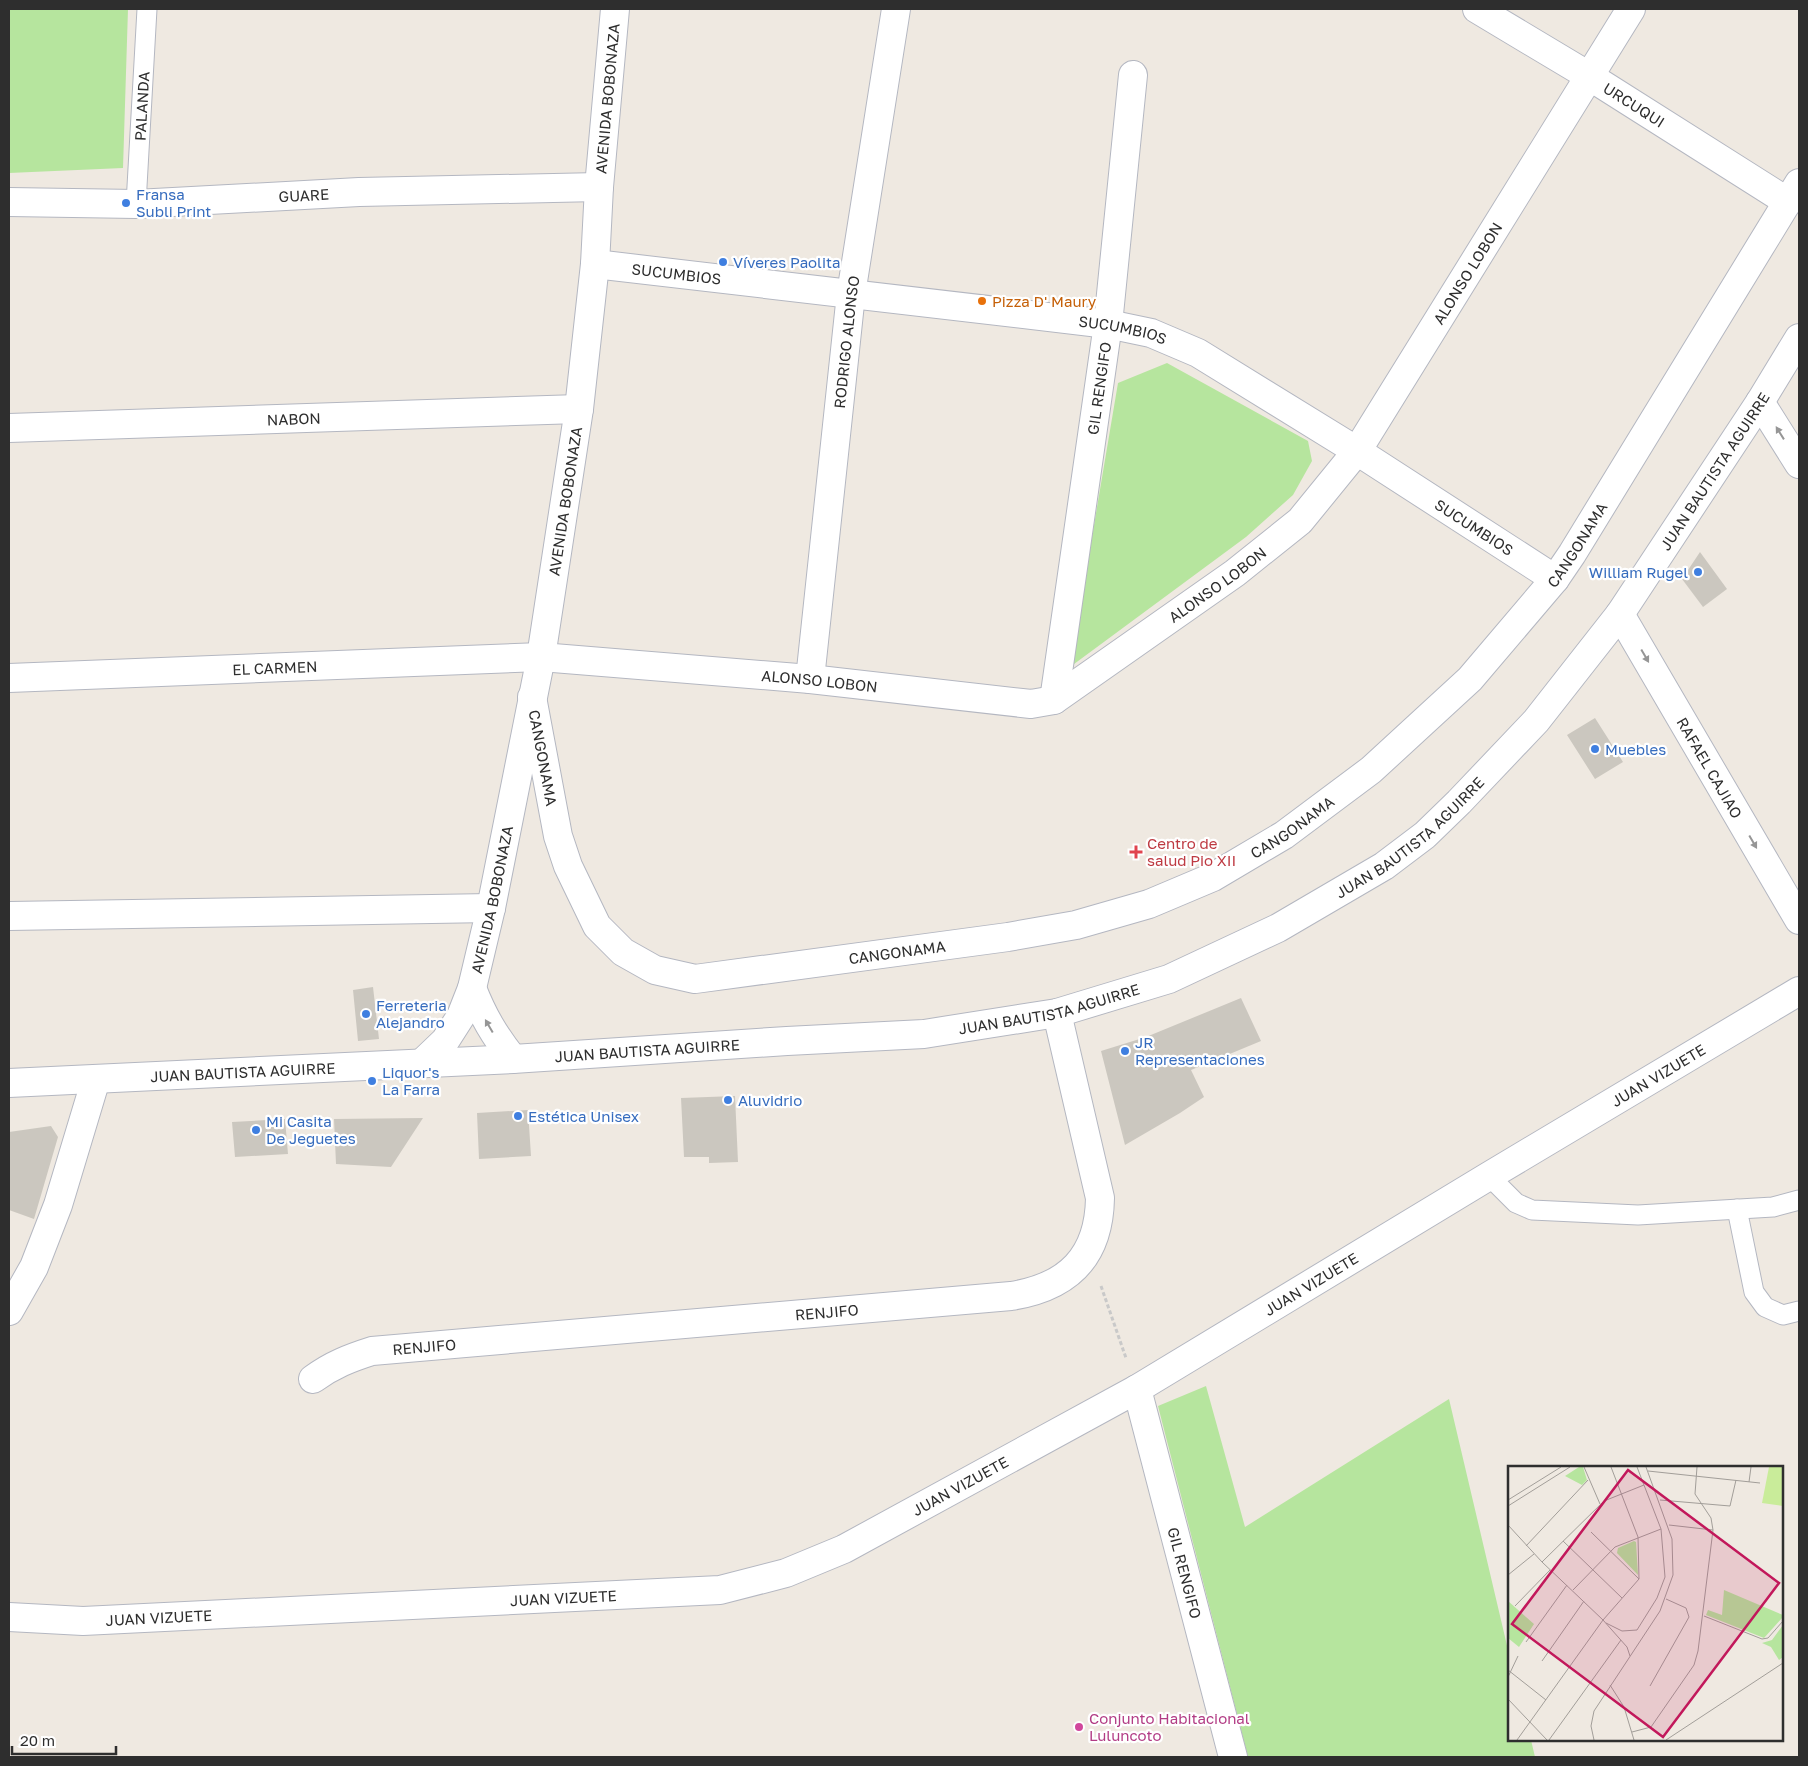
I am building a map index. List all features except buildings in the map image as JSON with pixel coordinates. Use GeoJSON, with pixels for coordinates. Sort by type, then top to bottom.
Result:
{"type":"FeatureCollection","features":[{"type":"Feature","properties":{"kind":"street","name":"AVENIDA BOBONAZA"},"geometry":{"type":"LineString","coordinates":[[423,1062],[445,1041],[461,1016],[472,988],[491,908],[541,657],[579,409],[595,264],[599,187],[615,9]]}},
{"type":"Feature","properties":{"kind":"street","name":"RODRIGO ALONSO"},"geometry":{"type":"LineString","coordinates":[[810,678],[851,294],[896,9]]}},
{"type":"Feature","properties":{"kind":"street","name":"URCUQUI"},"geometry":{"type":"LineString","coordinates":[[1478,9],[1589,76],[1794,193]]}},
{"type":"Feature","properties":{"kind":"street","name":"ALONSO LOBON"},"geometry":{"type":"LineString","coordinates":[[541,657],[810,678],[1031,704],[1054,700],[1235,573],[1300,521],[1357,451],[1631,9]]}},
{"type":"Feature","properties":{"kind":"street","name":"GIL RENGIFO"},"geometry":{"type":"LineString","coordinates":[[1054,700],[1108,324],[1133,76]]}},
{"type":"Feature","properties":{"kind":"street","name":"GUARE"},"geometry":{"type":"LineString","coordinates":[[9,202],[136,204],[359,192],[599,187]]}},
{"type":"Feature","properties":{"kind":"street","name":"CANGONAMA"},"geometry":{"type":"LineString","coordinates":[[532,697],[558,836],[568,866],[597,926],[623,952],[655,970],[695,979],[1008,937],[1076,924],[1149,904],[1214,877],[1284,835],[1371,770],[1470,679],[1555,578],[1572,554],[1794,193]]}},
{"type":"Feature","properties":{"kind":"street","name":"SUCUMBIOS"},"geometry":{"type":"LineString","coordinates":[[595,264],[1108,324],[1151,333],[1198,352],[1555,578]]}},
{"type":"Feature","properties":{"kind":"street","name":"JUAN BAUTISTA AGUIRRE"},"geometry":{"type":"LineString","coordinates":[[9,1083],[513,1059],[924,1034],[1057,1013],[1169,979],[1278,928],[1384,866],[1426,835],[1459,802],[1530,728],[1620,614],[1760,402],[1799,338]]}},
{"type":"Feature","properties":{"kind":"street"},"geometry":{"type":"LineString","coordinates":[[1760,402],[1799,464]]}},
{"type":"Feature","properties":{"kind":"street","name":"NABON"},"geometry":{"type":"LineString","coordinates":[[9,428],[579,409]]}},
{"type":"Feature","properties":{"kind":"street","name":"RAFAEL CAJIAO"},"geometry":{"type":"LineString","coordinates":[[1620,614],[1799,920]]}},
{"type":"Feature","properties":{"kind":"street","name":"EL CARMEN"},"geometry":{"type":"LineString","coordinates":[[9,678],[541,657]]}},
{"type":"Feature","properties":{"kind":"street"},"geometry":{"type":"LineString","coordinates":[[9,916],[491,908]]}},
{"type":"Feature","properties":{"kind":"street","name":"AVENIDA BOBONAZA"},"geometry":{"type":"LineString","coordinates":[[472,988],[482,1014],[496,1037],[513,1059]]}},
{"type":"Feature","properties":{"kind":"street","name":"JUAN VIZUETE"},"geometry":{"type":"LineString","coordinates":[[9,1618],[83,1621],[720,1590],[786,1573],[844,1549],[1137,1389],[1799,991]]}},
{"type":"Feature","properties":{"kind":"street","name":"RENJIFO"},"geometry":{"type":"LineString","coordinates":[[313,1379],[329,1367],[349,1358],[381,1350],[1011,1296],[1030,1293],[1048,1287],[1065,1277],[1077,1266],[1088,1250],[1096,1231],[1100,1214],[1100,1198],[1057,1013]]}},
{"type":"Feature","properties":{"kind":"street"},"geometry":{"type":"LineString","coordinates":[[9,1311],[34,1267],[58,1205],[96,1079]]}},
{"type":"Feature","properties":{"kind":"street","name":"GIL RENGIFO"},"geometry":{"type":"LineString","coordinates":[[1137,1389],[1233,1757]]}},
{"type":"Feature","properties":{"kind":"lane","name":"PALANDA"},"geometry":{"type":"LineString","coordinates":[[136,204],[147,9]]}},
{"type":"Feature","properties":{"kind":"lane"},"geometry":{"type":"LineString","coordinates":[[1489,1176],[1516,1203],[1532,1210],[1638,1215],[1773,1207],[1799,1200]]}},
{"type":"Feature","properties":{"kind":"lane"},"geometry":{"type":"LineString","coordinates":[[1737,1209],[1754,1292],[1765,1307],[1783,1315],[1799,1311]]}},
{"type":"Feature","properties":{"kind":"path"},"geometry":{"type":"LineString","coordinates":[[1088,1250],[1137,1389]]}},
{"type":"Feature","properties":{"kind":"green space"},"geometry":{"type":"Polygon","coordinates":[[[9,9],[128,9],[123,168],[9,173],[9,9]]]}},
{"type":"Feature","properties":{"kind":"green space"},"geometry":{"type":"Polygon","coordinates":[[[1167,363],[1308,441],[1312,461],[1293,495],[1246,537],[1070,667],[1118,383],[1167,363]]]}},
{"type":"Feature","properties":{"kind":"green space"},"geometry":{"type":"Polygon","coordinates":[[[1206,1386],[1245,1527],[1449,1399],[1508,1650],[1508,1741],[1531,1741],[1535,1757],[1248,1757],[1158,1406],[1206,1386]]]}},
{"type":"Feature","properties":{"kind":"place","name":"Fransa Subli Print"},"geometry":{"type":"Point","coordinates":[126,203]}},
{"type":"Feature","properties":{"kind":"place","name":"Víveres Paolita"},"geometry":{"type":"Point","coordinates":[723,262]}},
{"type":"Feature","properties":{"kind":"place","name":"Pizza D' Maury"},"geometry":{"type":"Point","coordinates":[982,301]}},
{"type":"Feature","properties":{"kind":"place","name":"William Rugel"},"geometry":{"type":"Point","coordinates":[1698,572]}},
{"type":"Feature","properties":{"kind":"place","name":"Muebles"},"geometry":{"type":"Point","coordinates":[1595,749]}},
{"type":"Feature","properties":{"kind":"place","name":"Centro de salud Pio XII"},"geometry":{"type":"Point","coordinates":[1136,852]}},
{"type":"Feature","properties":{"kind":"place","name":"Ferreteria Alejandro"},"geometry":{"type":"Point","coordinates":[366,1014]}},
{"type":"Feature","properties":{"kind":"place","name":"JR Representaciones"},"geometry":{"type":"Point","coordinates":[1125,1051]}},
{"type":"Feature","properties":{"kind":"place","name":"Liquor's La Farra"},"geometry":{"type":"Point","coordinates":[372,1081]}},
{"type":"Feature","properties":{"kind":"place","name":"Aluvidrio"},"geometry":{"type":"Point","coordinates":[728,1100]}},
{"type":"Feature","properties":{"kind":"place","name":"Estética Unisex"},"geometry":{"type":"Point","coordinates":[518,1116]}},
{"type":"Feature","properties":{"kind":"place","name":"Mi Casita De Jeguetes"},"geometry":{"type":"Point","coordinates":[256,1130]}},
{"type":"Feature","properties":{"kind":"place","name":"Conjunto Habitacional Luluncoto"},"geometry":{"type":"Point","coordinates":[1079,1727]}}]}
